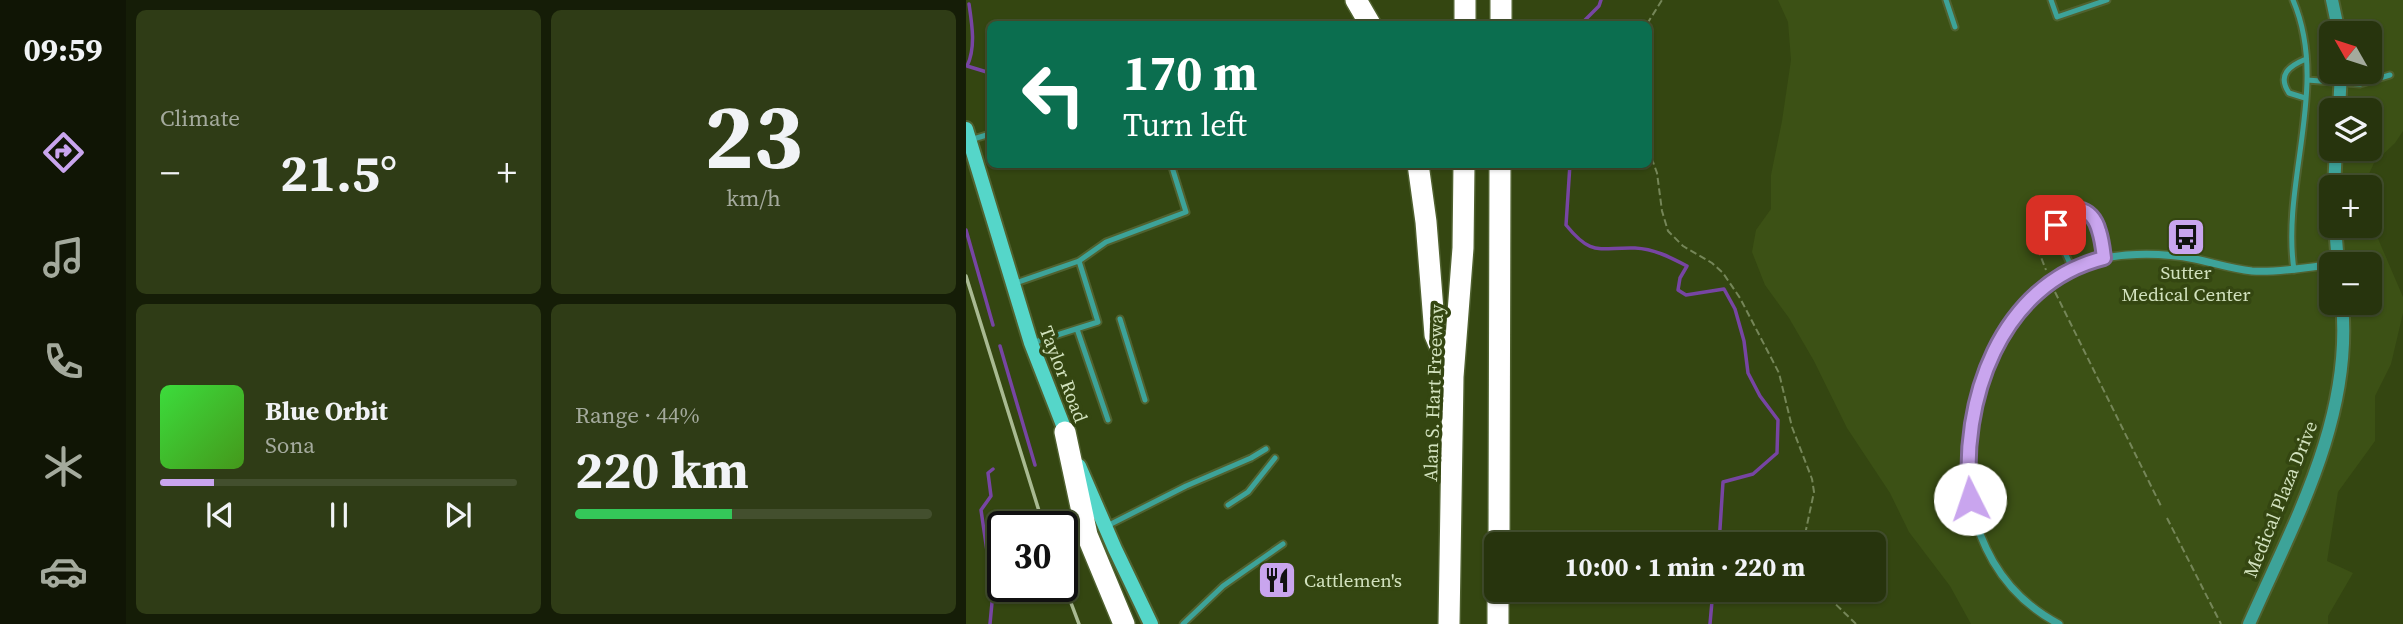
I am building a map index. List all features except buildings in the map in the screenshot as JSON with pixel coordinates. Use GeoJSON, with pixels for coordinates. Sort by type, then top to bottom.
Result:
{"type":"FeatureCollection","features":[{"type":"Feature","properties":{"kind":"highway"},"geometry":{"type":"LineString","coordinates":[[1356,0],[1368,21]]}},
{"type":"Feature","properties":{"kind":"highway"},"geometry":{"type":"LineString","coordinates":[[1465,0],[1465,21]]}},
{"type":"Feature","properties":{"kind":"highway"},"geometry":{"type":"LineString","coordinates":[[1501,0],[1501,21]]}},
{"type":"Feature","properties":{"kind":"highway"},"geometry":{"type":"LineString","coordinates":[[1419,168],[1426,222],[1435,335],[1453,377]]}},
{"type":"Feature","properties":{"kind":"highway","name":"Alan S. Hart Freeway"},"geometry":{"type":"LineString","coordinates":[[1448,624],[1453,377],[1463,248],[1464,168]]}},
{"type":"Feature","properties":{"kind":"highway"},"geometry":{"type":"LineString","coordinates":[[1499,532],[1500,168]]}},
{"type":"Feature","properties":{"kind":"highway"},"geometry":{"type":"LineString","coordinates":[[1065,432],[1087,535],[1124,624]]}},
{"type":"Feature","properties":{"kind":"highway"},"geometry":{"type":"LineString","coordinates":[[1498,602],[1498,624]]}},
{"type":"Feature","properties":{"kind":"main road","name":"Taylor Road"},"geometry":{"type":"LineString","coordinates":[[967,134],[1031,343],[1105,527],[1151,624]]}},
{"type":"Feature","properties":{"kind":"street"},"geometry":{"type":"LineString","coordinates":[[2332,0],[2336,21]]}},
{"type":"Feature","properties":{"kind":"street"},"geometry":{"type":"LineString","coordinates":[[2059,624],[2020,597],[1996,568],[1979,533],[1968,479],[1971,421],[1986,369],[1996,347],[2016,318],[2051,282],[2072,268],[2104,258],[2130,255],[2175,256],[2252,271],[2319,267]]}},
{"type":"Feature","properties":{"kind":"street","name":"Medical Plaza Drive"},"geometry":{"type":"LineString","coordinates":[[2249,624],[2314,474],[2330,428],[2343,361],[2342,315]]}},
{"type":"Feature","properties":{"kind":"lane"},"geometry":{"type":"LineString","coordinates":[[1946,0],[1955,27]]}},
{"type":"Feature","properties":{"kind":"lane"},"geometry":{"type":"LineString","coordinates":[[2051,0],[2057,17],[2107,0]]}},
{"type":"Feature","properties":{"kind":"lane"},"geometry":{"type":"LineString","coordinates":[[2081,0],[2083,8]]}},
{"type":"Feature","properties":{"kind":"lane"},"geometry":{"type":"LineString","coordinates":[[2292,0],[2300,23],[2307,80],[2291,236],[2294,270]]}},
{"type":"Feature","properties":{"kind":"lane"},"geometry":{"type":"LineString","coordinates":[[2305,98],[2289,93],[2283,79],[2292,64],[2306,59]]}},
{"type":"Feature","properties":{"kind":"lane"},"geometry":{"type":"LineString","coordinates":[[2382,77],[2390,75]]}},
{"type":"Feature","properties":{"kind":"lane"},"geometry":{"type":"LineString","coordinates":[[2307,80],[2319,79]]}},
{"type":"Feature","properties":{"kind":"lane"},"geometry":{"type":"LineString","coordinates":[[967,134],[987,134]]}},
{"type":"Feature","properties":{"kind":"lane"},"geometry":{"type":"LineString","coordinates":[[1013,284],[1079,261],[1106,242],[1186,212],[1172,168]]}},
{"type":"Feature","properties":{"kind":"lane"},"geometry":{"type":"LineString","coordinates":[[2072,268],[2056,233],[2056,225],[2065,213],[2078,209],[2086,212],[2099,229],[2104,258]]}},
{"type":"Feature","properties":{"kind":"lane"},"geometry":{"type":"LineString","coordinates":[[1031,343],[1098,322],[1079,261]]}},
{"type":"Feature","properties":{"kind":"lane"},"geometry":{"type":"LineString","coordinates":[[1120,319],[1145,400]]}},
{"type":"Feature","properties":{"kind":"lane"},"geometry":{"type":"LineString","coordinates":[[1077,329],[1108,421]]}},
{"type":"Feature","properties":{"kind":"lane"},"geometry":{"type":"LineString","coordinates":[[1105,527],[1266,449]]}},
{"type":"Feature","properties":{"kind":"lane"},"geometry":{"type":"LineString","coordinates":[[1228,505],[1248,492],[1275,458]]}},
{"type":"Feature","properties":{"kind":"lane"},"geometry":{"type":"LineString","coordinates":[[1183,624],[1223,586],[1283,544]]}},
{"type":"Feature","properties":{"kind":"path"},"geometry":{"type":"LineString","coordinates":[[1649,21],[1662,0]]}},
{"type":"Feature","properties":{"kind":"path"},"geometry":{"type":"LineString","coordinates":[[1652,159],[1668,231],[1684,246],[1723,273],[1740,298],[1779,373],[1792,427],[1812,479],[1814,492],[1806,532]]}},
{"type":"Feature","properties":{"kind":"path"},"geometry":{"type":"LineString","coordinates":[[2030,229],[2051,282],[2161,506]]}},
{"type":"Feature","properties":{"kind":"path"},"geometry":{"type":"LineString","coordinates":[[2167,518],[2221,624]]}},
{"type":"Feature","properties":{"kind":"path"},"geometry":{"type":"LineString","coordinates":[[1833,602],[1856,624]]}},
{"type":"Feature","properties":{"kind":"shaded area"},"geometry":{"type":"Polygon","coordinates":[[[1778,0],[2403,0],[2403,131],[2395,143],[2382,155],[2382,98],[2319,98],[2319,161],[2376,161],[2368,175],[2319,175],[2319,238],[2378,238],[2403,297],[2403,313],[2391,364],[2375,396],[2375,441],[2338,492],[2327,561],[2353,573],[2328,616],[2328,624],[1971,624],[1950,586],[1909,532],[1890,493],[1847,428],[1814,361],[1789,318],[1765,285],[1752,252],[1756,230],[1771,209],[1771,175],[1791,60],[1788,22],[1778,0]]]}},
{"type":"Feature","properties":{"kind":"waterway"},"geometry":{"type":"LineString","coordinates":[[1584,21],[1599,6],[1601,0]]}},
{"type":"Feature","properties":{"kind":"waterway"},"geometry":{"type":"LineString","coordinates":[[969,4],[972,44],[967,66],[987,72]]}},
{"type":"Feature","properties":{"kind":"waterway"},"geometry":{"type":"LineString","coordinates":[[1570,168],[1566,225],[1583,242],[1596,248],[1635,248],[1668,257],[1687,266],[1680,278],[1678,290],[1686,295],[1724,289],[1735,309],[1744,341],[1748,373],[1760,396],[1778,420],[1777,453],[1753,474],[1723,482],[1720,532]]}},
{"type":"Feature","properties":{"kind":"waterway"},"geometry":{"type":"LineString","coordinates":[[966,230],[993,325]]}},
{"type":"Feature","properties":{"kind":"waterway"},"geometry":{"type":"LineString","coordinates":[[1000,346],[1035,465]]}},
{"type":"Feature","properties":{"kind":"waterway"},"geometry":{"type":"LineString","coordinates":[[990,624],[993,592],[981,510],[991,496],[988,473],[993,469]]}},
{"type":"Feature","properties":{"kind":"waterway"},"geometry":{"type":"LineString","coordinates":[[1710,624],[1712,602]]}},
{"type":"Feature","properties":{"kind":"railway"},"geometry":{"type":"LineString","coordinates":[[966,276],[1039,511]]}},
{"type":"Feature","properties":{"kind":"railway"},"geometry":{"type":"LineString","coordinates":[[1071,602],[1079,624]]}},
{"type":"Feature","properties":{"kind":"place","name":"Sutter Medical Center"},"geometry":{"type":"Point","coordinates":[2186,237]}},
{"type":"Feature","properties":{"kind":"place","name":"Cattlemen's"},"geometry":{"type":"Point","coordinates":[1277,580]}},
{"type":"Feature","properties":{"kind":"route"},"geometry":{"type":"LineString","coordinates":[[1970,499],[1968,460],[1971,421],[1986,369],[1996,347],[2016,318],[2051,282],[2072,268],[2104,258],[2099,229],[2086,212],[2078,209],[2065,213],[2056,225]]}}]}
